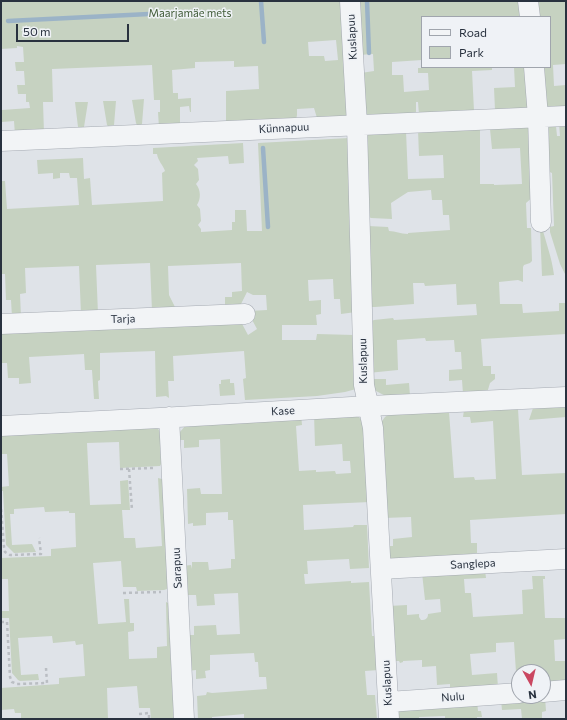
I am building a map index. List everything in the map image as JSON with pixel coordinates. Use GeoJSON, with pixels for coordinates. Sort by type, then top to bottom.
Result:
{"type":"FeatureCollection","features":[{"type":"Feature","properties":{"kind":"street","name":"Kuslapuu"},"geometry":{"type":"LineString","coordinates":[[350,1],[357,125],[364,385],[373,428],[388,710]]}},
{"type":"Feature","properties":{"kind":"street"},"geometry":{"type":"LineString","coordinates":[[528,1],[530,16]]}},
{"type":"Feature","properties":{"kind":"street"},"geometry":{"type":"LineString","coordinates":[[534,68],[538,117],[541,222]]}},
{"type":"Feature","properties":{"kind":"street","name":"Künnapuu"},"geometry":{"type":"LineString","coordinates":[[1,141],[566,116]]}},
{"type":"Feature","properties":{"kind":"street","name":"Tarja"},"geometry":{"type":"LineString","coordinates":[[1,324],[245,314]]}},
{"type":"Feature","properties":{"kind":"street","name":"Kase"},"geometry":{"type":"LineString","coordinates":[[1,426],[566,397]]}},
{"type":"Feature","properties":{"kind":"street","name":"Sarapuu"},"geometry":{"type":"LineString","coordinates":[[169,417],[184,719]]}},
{"type":"Feature","properties":{"kind":"street","name":"Sanglepa"},"geometry":{"type":"LineString","coordinates":[[381,570],[566,559]]}},
{"type":"Feature","properties":{"kind":"street"},"geometry":{"type":"LineString","coordinates":[[551,691],[566,690]]}},
{"type":"Feature","properties":{"kind":"street","name":"Nulu"},"geometry":{"type":"LineString","coordinates":[[388,710],[511,694]]}},
{"type":"Feature","properties":{"kind":"path"},"geometry":{"type":"LineString","coordinates":[[120,469],[159,467]]}},
{"type":"Feature","properties":{"kind":"path"},"geometry":{"type":"LineString","coordinates":[[129,469],[132,510]]}},
{"type":"Feature","properties":{"kind":"path"},"geometry":{"type":"LineString","coordinates":[[1,509],[5,552],[10,555],[40,554],[40,538]]}},
{"type":"Feature","properties":{"kind":"path"},"geometry":{"type":"LineString","coordinates":[[123,593],[165,591]]}},
{"type":"Feature","properties":{"kind":"path"},"geometry":{"type":"LineString","coordinates":[[1,622],[7,622],[10,677],[12,682],[17,684],[47,683],[46,668]]}},
{"type":"Feature","properties":{"kind":"path"},"geometry":{"type":"LineString","coordinates":[[139,714],[149,713],[149,719]]}},
{"type":"Feature","properties":{"kind":"green space","name":"Maarjamäe mets"},"geometry":{"type":"Polygon","coordinates":[[[1,1],[346,1],[349,116],[317,118],[314,108],[297,109],[296,120],[226,123],[226,91],[259,89],[258,66],[234,67],[234,61],[195,62],[195,68],[172,70],[173,93],[178,93],[178,99],[191,98],[191,112],[189,106],[180,107],[180,123],[159,128],[158,112],[160,112],[160,100],[154,100],[152,65],[52,69],[53,102],[43,102],[44,133],[15,135],[14,121],[2,122],[2,110],[30,108],[29,102],[26,102],[26,94],[18,94],[17,85],[25,85],[24,71],[16,71],[15,62],[24,62],[23,47],[17,46],[17,48],[1,49],[1,1]],[[336,40],[308,42],[309,56],[324,56],[325,61],[338,60],[336,40]]]}},
{"type":"Feature","properties":{"kind":"green space"},"geometry":{"type":"Polygon","coordinates":[[[354,1],[525,1],[526,16],[421,16],[421,60],[392,62],[392,75],[403,75],[404,92],[429,90],[428,73],[418,73],[418,68],[492,68],[492,70],[472,71],[474,111],[419,115],[418,102],[416,102],[416,113],[367,116],[361,73],[374,71],[373,54],[359,55],[354,1]]]}},
{"type":"Feature","properties":{"kind":"green space"},"geometry":{"type":"Polygon","coordinates":[[[533,1],[566,1],[566,64],[553,65],[554,86],[566,85],[566,109],[547,110],[537,68],[551,68],[551,16],[533,16],[533,1]]]}},
{"type":"Feature","properties":{"kind":"green space"},"geometry":{"type":"Polygon","coordinates":[[[514,68],[530,68],[531,108],[495,110],[494,88],[515,87],[514,68]]]}},
{"type":"Feature","properties":{"kind":"green space"},"geometry":{"type":"Polygon","coordinates":[[[144,99],[142,124],[137,125],[132,100],[144,99]]]}},
{"type":"Feature","properties":{"kind":"green space"},"geometry":{"type":"Polygon","coordinates":[[[103,101],[116,101],[114,125],[107,125],[103,101]]]}},
{"type":"Feature","properties":{"kind":"green space"},"geometry":{"type":"Polygon","coordinates":[[[75,102],[88,102],[83,128],[78,127],[75,102]]]}},
{"type":"Feature","properties":{"kind":"green space"},"geometry":{"type":"Polygon","coordinates":[[[559,123],[566,123],[566,274],[560,264],[550,232],[550,227],[554,226],[552,173],[545,170],[545,124],[556,126],[557,136],[560,136],[559,123]]]}},
{"type":"Feature","properties":{"kind":"green space"},"geometry":{"type":"Polygon","coordinates":[[[530,126],[534,196],[526,203],[527,228],[531,228],[532,261],[523,267],[523,282],[518,280],[499,282],[500,304],[522,304],[523,313],[559,311],[559,303],[566,303],[566,334],[481,339],[483,366],[491,366],[491,374],[495,374],[495,379],[490,383],[487,393],[463,394],[462,380],[449,381],[449,370],[462,369],[461,352],[455,352],[454,340],[426,341],[425,338],[397,340],[398,370],[368,373],[368,323],[374,320],[393,318],[394,320],[477,315],[476,304],[457,305],[456,284],[425,286],[424,283],[413,283],[414,304],[371,307],[368,226],[388,227],[389,231],[405,234],[450,230],[449,215],[443,215],[442,200],[432,200],[431,190],[408,192],[391,203],[392,219],[369,217],[366,136],[369,133],[406,131],[408,179],[444,178],[443,155],[419,156],[418,130],[480,129],[480,184],[522,184],[520,148],[492,149],[490,129],[493,127],[530,126]]]}},
{"type":"Feature","properties":{"kind":"green space"},"geometry":{"type":"Polygon","coordinates":[[[349,138],[356,312],[341,314],[340,299],[334,299],[333,279],[308,280],[309,301],[321,300],[321,314],[316,315],[317,325],[282,325],[282,340],[316,340],[317,334],[354,335],[356,389],[317,396],[245,400],[243,379],[246,378],[244,351],[173,356],[174,381],[168,381],[169,398],[166,396],[156,397],[155,351],[100,353],[100,380],[98,381],[99,399],[94,399],[92,370],[85,370],[84,354],[29,357],[31,383],[19,384],[19,378],[8,378],[7,363],[1,363],[1,331],[240,320],[248,335],[257,329],[249,311],[267,310],[266,295],[253,295],[247,292],[240,306],[225,307],[225,297],[232,297],[232,292],[242,291],[241,263],[168,266],[169,295],[176,309],[152,311],[150,263],[96,265],[98,314],[81,314],[79,266],[25,268],[26,293],[20,294],[21,317],[12,317],[11,300],[6,300],[5,274],[1,274],[1,181],[5,181],[7,209],[79,205],[77,178],[70,178],[69,173],[60,173],[60,178],[53,179],[53,173],[38,174],[37,160],[83,158],[84,179],[90,178],[92,205],[163,201],[162,173],[165,171],[158,159],[157,154],[153,154],[153,148],[243,143],[244,163],[229,164],[228,156],[197,158],[198,161],[194,165],[198,169],[199,180],[196,184],[200,194],[197,205],[200,209],[201,221],[198,225],[201,232],[232,230],[232,222],[235,222],[235,210],[246,210],[247,231],[262,231],[258,143],[349,138]]]}},
{"type":"Feature","properties":{"kind":"green space"},"geometry":{"type":"Polygon","coordinates":[[[540,227],[542,227],[554,275],[542,276],[540,227]]]}},
{"type":"Feature","properties":{"kind":"green space"},"geometry":{"type":"Polygon","coordinates":[[[230,379],[230,383],[234,383],[235,395],[220,396],[219,384],[221,384],[221,380],[230,379]]]}},
{"type":"Feature","properties":{"kind":"green space"},"geometry":{"type":"Polygon","coordinates":[[[369,379],[386,379],[386,385],[409,383],[410,396],[393,397],[380,393],[370,387],[369,379]]]}},
{"type":"Feature","properties":{"kind":"green space"},"geometry":{"type":"Polygon","coordinates":[[[566,404],[566,417],[529,420],[533,408],[566,404]]]}},
{"type":"Feature","properties":{"kind":"green space"},"geometry":{"type":"Polygon","coordinates":[[[517,407],[522,475],[566,473],[566,514],[470,520],[471,543],[477,543],[477,553],[469,554],[469,558],[392,561],[389,558],[386,546],[393,546],[393,539],[412,537],[411,517],[384,518],[380,424],[385,417],[389,414],[449,412],[454,478],[474,477],[475,480],[496,479],[493,421],[471,423],[470,417],[463,417],[464,410],[517,407]]]}},
{"type":"Feature","properties":{"kind":"green space"},"geometry":{"type":"Polygon","coordinates":[[[301,414],[302,425],[296,426],[299,471],[316,470],[316,472],[335,471],[336,474],[351,473],[350,461],[343,461],[342,444],[315,446],[314,414],[355,414],[365,426],[370,502],[303,505],[304,530],[367,525],[369,568],[350,569],[349,559],[307,561],[308,574],[304,574],[305,584],[351,581],[351,583],[369,582],[372,636],[377,636],[379,670],[365,671],[367,695],[375,695],[377,719],[244,719],[244,714],[212,717],[212,719],[198,719],[197,696],[206,695],[207,692],[212,693],[267,689],[266,677],[259,677],[258,662],[255,662],[254,653],[210,655],[210,670],[205,671],[206,678],[196,679],[196,670],[187,671],[185,635],[194,635],[194,626],[216,625],[217,635],[240,634],[238,593],[214,594],[215,605],[197,606],[196,595],[183,595],[182,566],[191,565],[192,569],[192,562],[208,562],[209,570],[231,568],[231,559],[235,559],[233,520],[228,520],[228,512],[206,513],[206,525],[193,526],[193,523],[188,524],[187,489],[200,488],[201,494],[222,494],[220,439],[199,440],[199,447],[184,448],[184,440],[175,440],[186,425],[301,414]]]}},
{"type":"Feature","properties":{"kind":"green space"},"geometry":{"type":"Polygon","coordinates":[[[157,427],[160,432],[160,466],[120,468],[119,442],[87,443],[90,505],[121,504],[120,481],[128,480],[130,510],[122,510],[124,538],[135,538],[136,548],[162,546],[158,478],[162,479],[168,587],[164,590],[137,591],[136,587],[123,587],[121,561],[93,563],[98,624],[126,622],[124,599],[129,599],[130,623],[134,623],[134,631],[128,632],[129,659],[157,658],[157,647],[167,646],[166,602],[168,603],[174,719],[151,719],[150,708],[139,708],[137,686],[107,688],[108,719],[21,719],[21,713],[15,713],[14,709],[1,710],[1,688],[59,684],[59,678],[85,676],[83,644],[76,645],[75,641],[53,643],[52,636],[18,638],[21,675],[38,674],[39,680],[20,681],[12,673],[9,618],[1,618],[1,611],[9,611],[8,579],[1,579],[1,558],[51,556],[51,549],[76,547],[75,513],[69,513],[69,511],[45,512],[44,507],[14,509],[14,514],[10,514],[12,545],[32,544],[36,552],[14,553],[6,545],[3,491],[1,491],[1,487],[9,486],[7,454],[2,454],[1,433],[157,427]]]}},
{"type":"Feature","properties":{"kind":"green space"},"geometry":{"type":"Polygon","coordinates":[[[485,570],[486,578],[464,579],[465,593],[471,593],[473,617],[523,614],[522,590],[533,589],[532,576],[545,576],[545,579],[543,579],[545,618],[566,618],[566,639],[554,640],[555,661],[566,661],[565,683],[551,684],[551,664],[515,664],[514,642],[496,643],[496,652],[470,654],[472,675],[497,673],[498,688],[450,690],[450,684],[437,685],[436,666],[422,667],[422,660],[403,661],[400,663],[399,661],[392,661],[389,606],[407,605],[407,615],[419,614],[421,620],[428,617],[428,614],[441,612],[440,599],[425,600],[422,573],[485,570]]]}},
{"type":"Feature","properties":{"kind":"green space"},"geometry":{"type":"Polygon","coordinates":[[[511,699],[511,704],[546,704],[546,711],[542,712],[542,719],[522,719],[521,709],[502,710],[501,700],[511,699]]]}},
{"type":"Feature","properties":{"kind":"green space"},"geometry":{"type":"Polygon","coordinates":[[[477,701],[478,711],[481,711],[482,717],[477,717],[477,719],[445,719],[445,716],[419,717],[419,719],[395,719],[399,709],[477,701]]]}},
{"type":"Feature","properties":{"kind":"waterway"},"geometry":{"type":"LineString","coordinates":[[261,1],[264,42]]}},
{"type":"Feature","properties":{"kind":"waterway"},"geometry":{"type":"LineString","coordinates":[[367,1],[369,53]]}},
{"type":"Feature","properties":{"kind":"waterway"},"geometry":{"type":"LineString","coordinates":[[8,21],[169,13]]}},
{"type":"Feature","properties":{"kind":"waterway"},"geometry":{"type":"LineString","coordinates":[[263,148],[268,227]]}}]}
